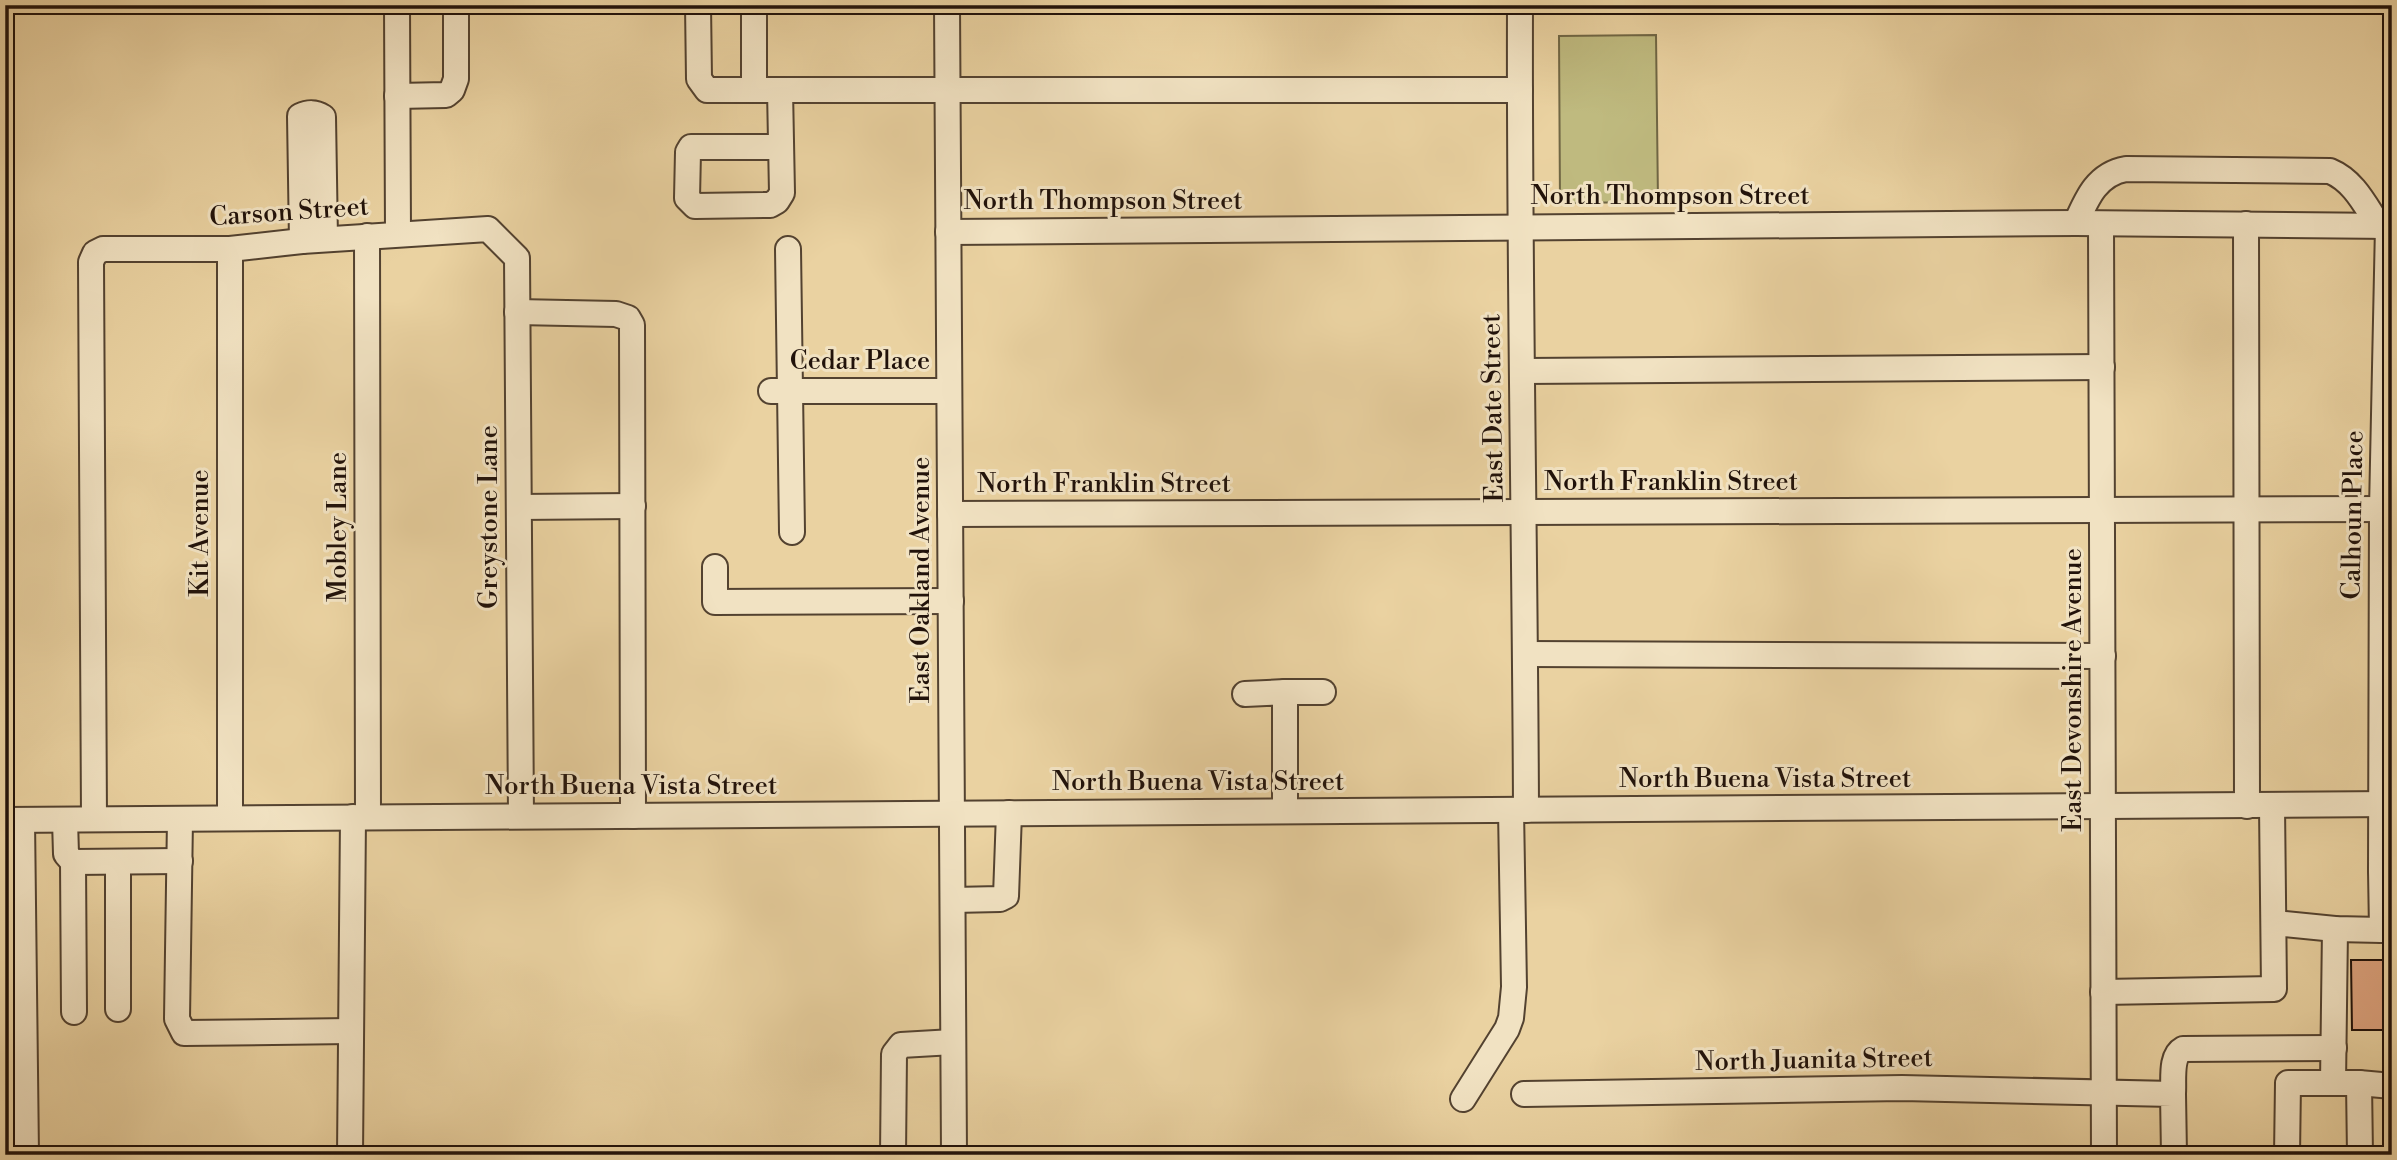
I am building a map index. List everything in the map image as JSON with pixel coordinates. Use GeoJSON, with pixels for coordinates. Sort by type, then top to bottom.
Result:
{"type":"FeatureCollection","features":[{"type":"Feature","properties":{"kind":"street"},"geometry":{"type":"LineString","coordinates":[[397,5],[398,234]]}},
{"type":"Feature","properties":{"kind":"street"},"geometry":{"type":"LineString","coordinates":[[397,96],[446,95],[452,90],[456,79],[456,5]]}},
{"type":"Feature","properties":{"kind":"street"},"geometry":{"type":"LineString","coordinates":[[698,5],[699,79],[707,90],[1520,90]]}},
{"type":"Feature","properties":{"kind":"street"},"geometry":{"type":"LineString","coordinates":[[754,5],[754,90]]}},
{"type":"Feature","properties":{"kind":"street","name":"East Oakland Avenue"},"geometry":{"type":"LineString","coordinates":[[947,5],[954,1155]]}},
{"type":"Feature","properties":{"kind":"street","name":"East Date Street"},"geometry":{"type":"LineString","coordinates":[[1463,1099],[1507,1029],[1511,1018],[1514,987],[1525,654],[1519,227],[1520,5]]}},
{"type":"Feature","properties":{"kind":"street"},"geometry":{"type":"LineString","coordinates":[[780,90],[781,147]]}},
{"type":"Feature","properties":{"kind":"street"},"geometry":{"type":"LineString","coordinates":[[2076,223],[2087,197],[2105,176],[2126,169],[2330,171],[2351,185],[2386,226]]}},
{"type":"Feature","properties":{"kind":"street","name":"North Thompson Street"},"geometry":{"type":"LineString","coordinates":[[948,232],[2076,223],[2386,226]]}},
{"type":"Feature","properties":{"kind":"street","name":"East Devonshire Avenue"},"geometry":{"type":"LineString","coordinates":[[2101,224],[2104,1155]]}},
{"type":"Feature","properties":{"kind":"street"},"geometry":{"type":"LineString","coordinates":[[2246,224],[2247,806]]}},
{"type":"Feature","properties":{"kind":"street","name":"Calhoun Place"},"geometry":{"type":"LineString","coordinates":[[2386,226],[2387,930]]}},
{"type":"Feature","properties":{"kind":"street","name":"Carson Street"},"geometry":{"type":"LineString","coordinates":[[94,819],[91,262],[95,253],[103,249],[230,248],[488,229]]}},
{"type":"Feature","properties":{"kind":"street","name":"Greystone Lane"},"geometry":{"type":"LineString","coordinates":[[488,229],[517,258],[521,816]]}},
{"type":"Feature","properties":{"kind":"street","name":"Mobley Lane"},"geometry":{"type":"LineString","coordinates":[[350,1155],[351,1031],[361,817],[367,236]]}},
{"type":"Feature","properties":{"kind":"street","name":"Kit Avenue"},"geometry":{"type":"LineString","coordinates":[[230,248],[230,818]]}},
{"type":"Feature","properties":{"kind":"street"},"geometry":{"type":"LineString","coordinates":[[788,248],[780,390],[792,532]]}},
{"type":"Feature","properties":{"kind":"street"},"geometry":{"type":"LineString","coordinates":[[517,312],[616,314],[628,318],[632,325],[633,816]]}},
{"type":"Feature","properties":{"kind":"street"},"geometry":{"type":"LineString","coordinates":[[1522,371],[2102,367]]}},
{"type":"Feature","properties":{"kind":"street","name":"Cedar Place"},"geometry":{"type":"LineString","coordinates":[[780,390],[949,391]]}},
{"type":"Feature","properties":{"kind":"street"},"geometry":{"type":"LineString","coordinates":[[519,507],[633,506]]}},
{"type":"Feature","properties":{"kind":"street","name":"North Franklin Street"},"geometry":{"type":"LineString","coordinates":[[950,514],[2387,509]]}},
{"type":"Feature","properties":{"kind":"street"},"geometry":{"type":"LineString","coordinates":[[715,567],[715,602],[951,601]]}},
{"type":"Feature","properties":{"kind":"street"},"geometry":{"type":"LineString","coordinates":[[1525,654],[2102,656]]}},
{"type":"Feature","properties":{"kind":"street"},"geometry":{"type":"LineString","coordinates":[[1285,692],[1285,811]]}},
{"type":"Feature","properties":{"kind":"street"},"geometry":{"type":"LineString","coordinates":[[1245,694],[1323,692]]}},
{"type":"Feature","properties":{"kind":"street","name":"North Buena Vista Street"},"geometry":{"type":"LineString","coordinates":[[14,820],[2387,804]]}},
{"type":"Feature","properties":{"kind":"street"},"geometry":{"type":"LineString","coordinates":[[2104,992],[2274,989],[2272,806]]}},
{"type":"Feature","properties":{"kind":"street"},"geometry":{"type":"LineString","coordinates":[[953,900],[1000,900],[1006,896],[1009,813]]}},
{"type":"Feature","properties":{"kind":"street"},"geometry":{"type":"LineString","coordinates":[[180,819],[177,1019],[184,1033],[351,1031]]}},
{"type":"Feature","properties":{"kind":"street"},"geometry":{"type":"LineString","coordinates":[[14,820],[26,1155]]}},
{"type":"Feature","properties":{"kind":"street"},"geometry":{"type":"LineString","coordinates":[[65,820],[66,854],[73,862],[74,1012]]}},
{"type":"Feature","properties":{"kind":"street"},"geometry":{"type":"LineString","coordinates":[[73,862],[180,861]]}},
{"type":"Feature","properties":{"kind":"street"},"geometry":{"type":"LineString","coordinates":[[118,862],[118,1009]]}},
{"type":"Feature","properties":{"kind":"street"},"geometry":{"type":"LineString","coordinates":[[2273,923],[2335,929],[2387,930]]}},
{"type":"Feature","properties":{"kind":"street"},"geometry":{"type":"LineString","coordinates":[[2333,1083],[2335,929]]}},
{"type":"Feature","properties":{"kind":"street"},"geometry":{"type":"LineString","coordinates":[[893,1155],[894,1054],[901,1045],[953,1042]]}},
{"type":"Feature","properties":{"kind":"street"},"geometry":{"type":"LineString","coordinates":[[2174,1155],[2173,1094],[2175,1057],[2178,1051],[2334,1048]]}},
{"type":"Feature","properties":{"kind":"street"},"geometry":{"type":"LineString","coordinates":[[2287,1155],[2288,1083],[2392,1086]]}},
{"type":"Feature","properties":{"kind":"street"},"geometry":{"type":"LineString","coordinates":[[2359,1083],[2360,1155]]}},
{"type":"Feature","properties":{"kind":"street","name":"North Juanita Street"},"geometry":{"type":"LineString","coordinates":[[1524,1094],[1902,1088],[2173,1094]]}},
{"type":"Feature","properties":{"kind":"shaded area"},"geometry":{"type":"Polygon","coordinates":[[[1656,35],[1658,202],[1560,203],[1559,36],[1656,35]]]}},
{"type":"Feature","properties":{"kind":"building"},"geometry":{"type":"Polygon","coordinates":[[[2351,960],[2392,960],[2392,1030],[2352,1030],[2351,960]]]}}]}
